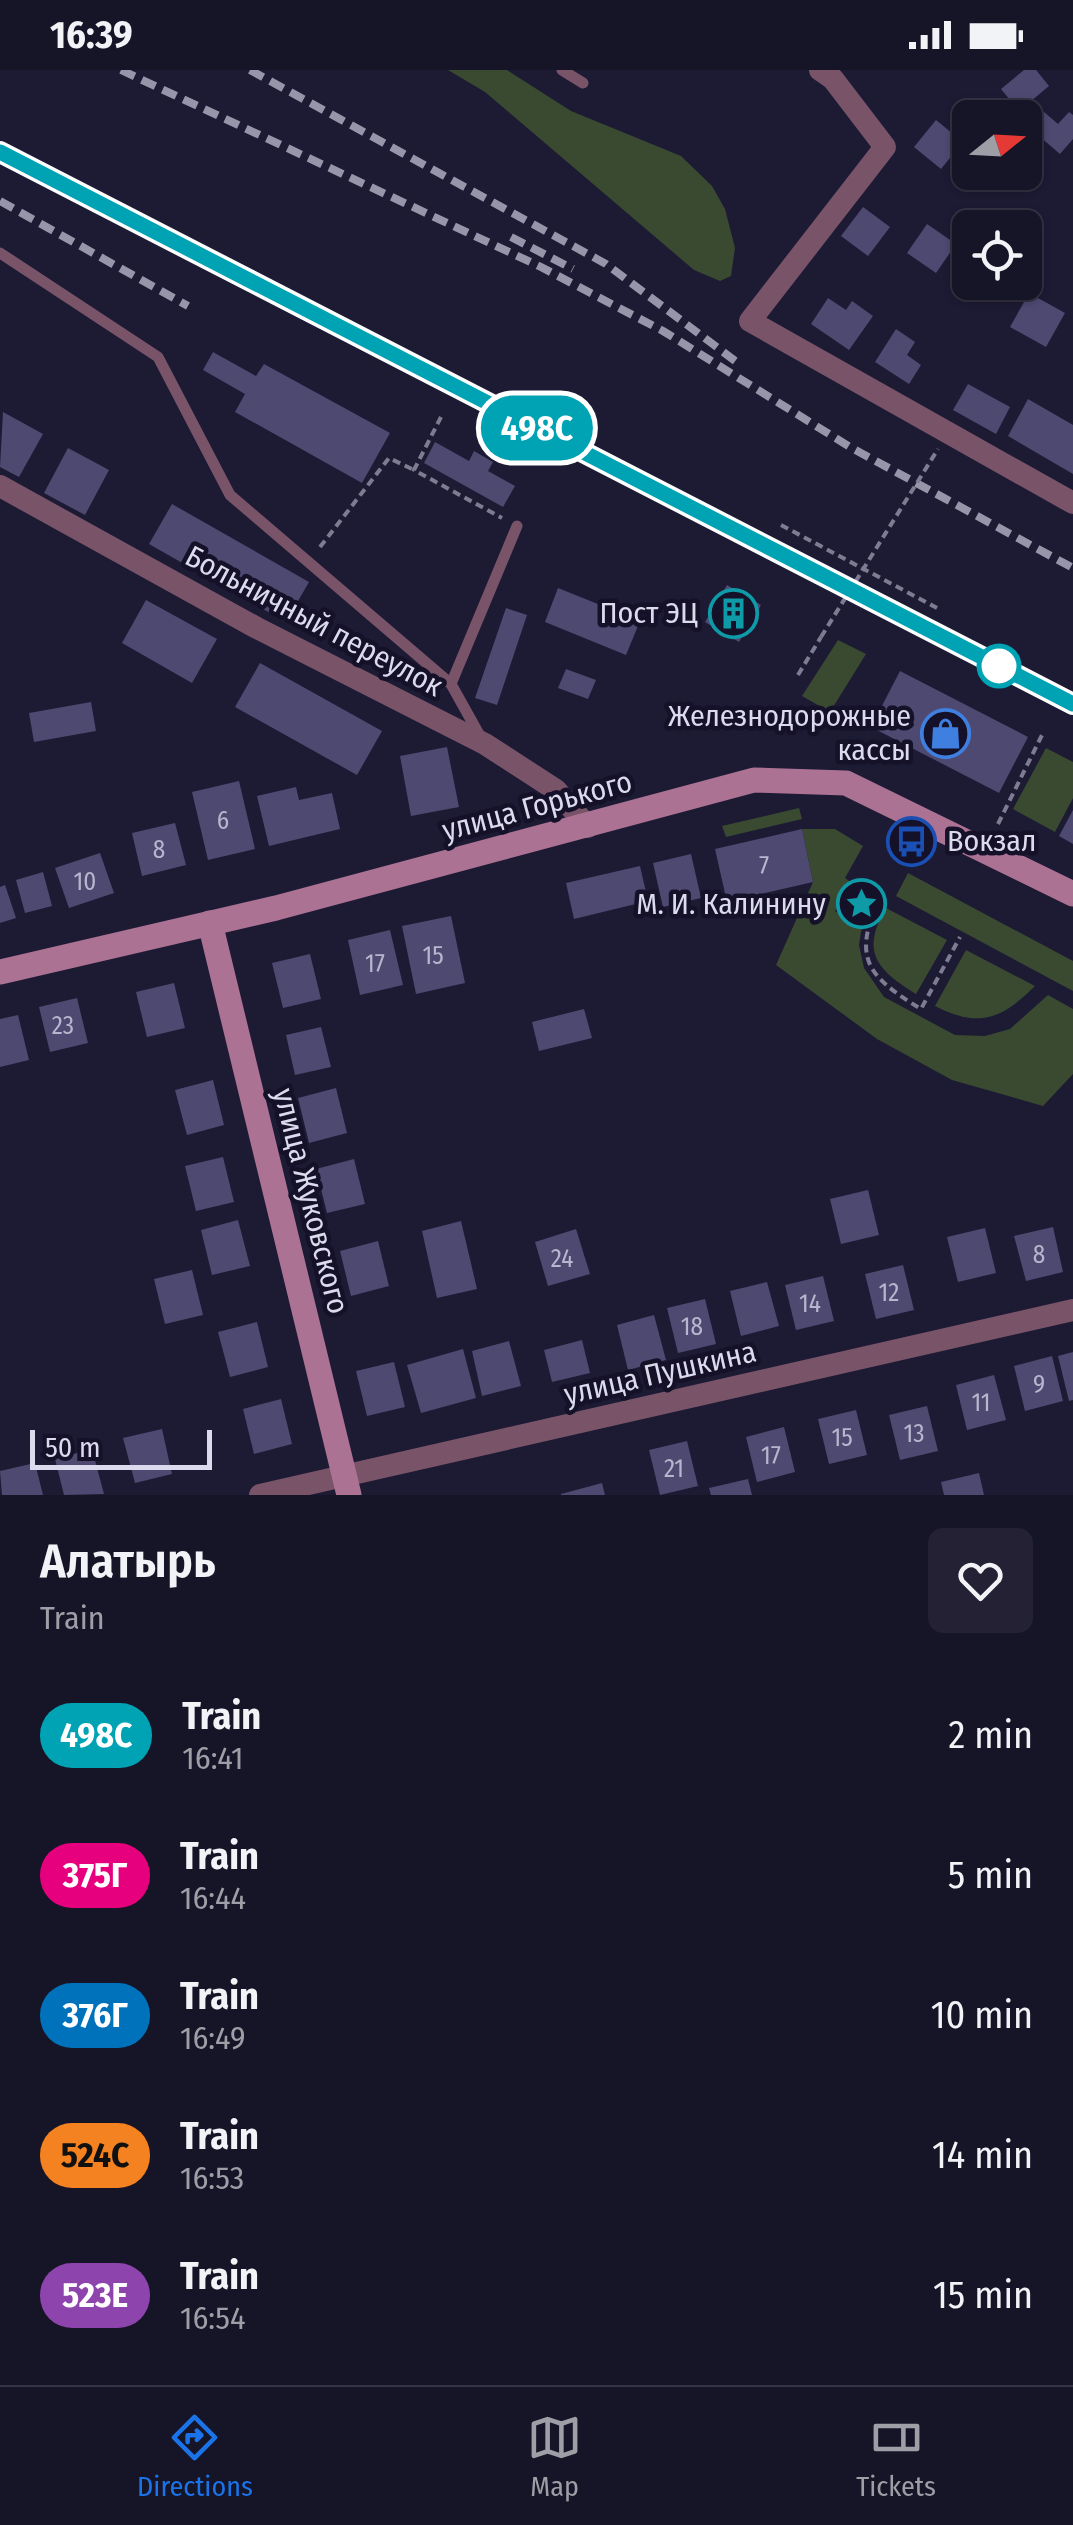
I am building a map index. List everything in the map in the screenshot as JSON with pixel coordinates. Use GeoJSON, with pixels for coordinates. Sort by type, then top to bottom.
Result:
{"type":"FeatureCollection","features":[{"type":"Feature","properties":{"kind":"street"},"geometry":{"type":"LineString","coordinates":[[831,73],[885,147],[750,321],[1073,502]]}},
{"type":"Feature","properties":{"kind":"street","name":"Больничный переулок"},"geometry":{"type":"LineString","coordinates":[[0,486],[257,628],[486,744],[556,790],[588,827]]}},
{"type":"Feature","properties":{"kind":"street","name":"улица Горького"},"geometry":{"type":"LineString","coordinates":[[0,972],[588,827],[754,780],[846,783],[1073,894]]}},
{"type":"Feature","properties":{"kind":"street","name":"улица Жуковского"},"geometry":{"type":"LineString","coordinates":[[210,923],[346,1485]]}},
{"type":"Feature","properties":{"kind":"street","name":"улица Пушкина"},"geometry":{"type":"LineString","coordinates":[[260,1495],[346,1485],[1073,1310]]}},
{"type":"Feature","properties":{"kind":"lane"},"geometry":{"type":"LineString","coordinates":[[562,70],[583,83]]}},
{"type":"Feature","properties":{"kind":"lane"},"geometry":{"type":"LineString","coordinates":[[0,252],[158,357],[230,495],[451,684],[486,744]]}},
{"type":"Feature","properties":{"kind":"lane"},"geometry":{"type":"LineString","coordinates":[[451,684],[517,526]]}},
{"type":"Feature","properties":{"kind":"path"},"geometry":{"type":"LineString","coordinates":[[414,470],[440,417]]}},
{"type":"Feature","properties":{"kind":"path"},"geometry":{"type":"LineString","coordinates":[[798,675],[938,449]]}},
{"type":"Feature","properties":{"kind":"path"},"geometry":{"type":"LineString","coordinates":[[309,562],[390,458],[517,526]]}},
{"type":"Feature","properties":{"kind":"path"},"geometry":{"type":"LineString","coordinates":[[781,525],[937,608]]}},
{"type":"Feature","properties":{"kind":"path"},"geometry":{"type":"LineString","coordinates":[[998,824],[1043,733]]}},
{"type":"Feature","properties":{"kind":"path"},"geometry":{"type":"LineString","coordinates":[[882,896],[867,926],[864,946],[870,965],[888,989],[920,1009],[960,937]]}},
{"type":"Feature","properties":{"kind":"green space"},"geometry":{"type":"Polygon","coordinates":[[[448,70],[507,70],[571,111],[681,156],[712,186],[725,209],[735,248],[731,276],[720,281],[694,270],[485,92],[448,70]]]}},
{"type":"Feature","properties":{"kind":"green space"},"geometry":{"type":"Polygon","coordinates":[[[838,640],[866,654],[830,712],[802,696],[838,640]]]}},
{"type":"Feature","properties":{"kind":"green space"},"geometry":{"type":"Polygon","coordinates":[[[1046,748],[1073,762],[1073,798],[1055,832],[1013,809],[1046,748]]]}},
{"type":"Feature","properties":{"kind":"green space"},"geometry":{"type":"Polygon","coordinates":[[[799,808],[802,819],[726,837],[722,826],[799,808]]]}},
{"type":"Feature","properties":{"kind":"green space"},"geometry":{"type":"Polygon","coordinates":[[[802,829],[835,829],[863,846],[845,878],[852,883],[835,911],[862,926],[859,945],[864,968],[884,997],[955,1035],[985,1036],[1010,1029],[1048,995],[1073,1009],[1073,1074],[1043,1106],[952,1080],[877,1039],[776,965],[813,882],[802,829]]]}},
{"type":"Feature","properties":{"kind":"green space"},"geometry":{"type":"Polygon","coordinates":[[[908,873],[1073,961],[1073,991],[896,896],[908,873]]]}},
{"type":"Feature","properties":{"kind":"green space"},"geometry":{"type":"Polygon","coordinates":[[[886,908],[947,940],[916,994],[891,977],[877,958],[874,937],[886,908]]]}},
{"type":"Feature","properties":{"kind":"green space"},"geometry":{"type":"Polygon","coordinates":[[[966,950],[1035,986],[1011,1007],[988,1017],[964,1017],[935,1006],[966,950]]]}},
{"type":"Feature","properties":{"kind":"building"},"geometry":{"type":"Polygon","coordinates":[[[1024,70],[1036,70],[1049,86],[1032,100],[1010,100],[1001,89],[1024,70]]]}},
{"type":"Feature","properties":{"kind":"building"},"geometry":{"type":"Polygon","coordinates":[[[1042,110],[1058,124],[1069,112],[1073,115],[1073,139],[1060,154],[1042,139],[1042,110]]]}},
{"type":"Feature","properties":{"kind":"building"},"geometry":{"type":"Polygon","coordinates":[[[936,120],[952,133],[952,156],[941,169],[914,147],[936,120]]]}},
{"type":"Feature","properties":{"kind":"building"},"geometry":{"type":"Polygon","coordinates":[[[863,207],[890,227],[868,256],[841,236],[863,207]]]}},
{"type":"Feature","properties":{"kind":"building"},"geometry":{"type":"Polygon","coordinates":[[[927,224],[952,241],[952,250],[936,273],[907,253],[927,224]]]}},
{"type":"Feature","properties":{"kind":"building"},"geometry":{"type":"Polygon","coordinates":[[[828,298],[846,310],[852,301],[873,316],[849,350],[811,324],[828,298]]]}},
{"type":"Feature","properties":{"kind":"building"},"geometry":{"type":"Polygon","coordinates":[[[1025,300],[1042,300],[1065,313],[1046,347],[1010,327],[1025,300]]]}},
{"type":"Feature","properties":{"kind":"building"},"geometry":{"type":"Polygon","coordinates":[[[896,329],[915,342],[907,355],[921,365],[909,384],[875,362],[896,329]]]}},
{"type":"Feature","properties":{"kind":"building"},"geometry":{"type":"Polygon","coordinates":[[[213,352],[256,376],[264,364],[390,433],[362,483],[235,412],[245,394],[203,370],[213,352]]]}},
{"type":"Feature","properties":{"kind":"building"},"geometry":{"type":"Polygon","coordinates":[[[968,384],[1010,407],[996,434],[953,410],[968,384]]]}},
{"type":"Feature","properties":{"kind":"building"},"geometry":{"type":"Polygon","coordinates":[[[1028,399],[1073,425],[1073,474],[1008,436],[1028,399]]]}},
{"type":"Feature","properties":{"kind":"building"},"geometry":{"type":"Polygon","coordinates":[[[3,412],[43,434],[19,477],[0,467],[3,412]]]}},
{"type":"Feature","properties":{"kind":"building"},"geometry":{"type":"Polygon","coordinates":[[[435,442],[469,461],[474,451],[493,462],[488,471],[515,486],[503,507],[424,463],[435,442]]]}},
{"type":"Feature","properties":{"kind":"building"},"geometry":{"type":"Polygon","coordinates":[[[68,448],[109,470],[85,515],[44,493],[68,448]]]}},
{"type":"Feature","properties":{"kind":"building"},"geometry":{"type":"Polygon","coordinates":[[[172,504],[309,582],[286,622],[149,544],[172,504]]]}},
{"type":"Feature","properties":{"kind":"building","name":"Пост ЭЦ"},"geometry":{"type":"Polygon","coordinates":[[[727,585],[761,605],[739,642],[705,622],[727,585]]]}},
{"type":"Feature","properties":{"kind":"building"},"geometry":{"type":"Polygon","coordinates":[[[558,588],[640,621],[626,655],[545,622],[558,588]]]}},
{"type":"Feature","properties":{"kind":"building"},"geometry":{"type":"Polygon","coordinates":[[[146,600],[217,639],[192,683],[122,643],[146,600]]]}},
{"type":"Feature","properties":{"kind":"building"},"geometry":{"type":"Polygon","coordinates":[[[506,608],[527,615],[497,705],[475,698],[506,608]]]}},
{"type":"Feature","properties":{"kind":"building"},"geometry":{"type":"Polygon","coordinates":[[[260,663],[382,731],[357,775],[235,707],[260,663]]]}},
{"type":"Feature","properties":{"kind":"building"},"geometry":{"type":"Polygon","coordinates":[[[566,669],[596,680],[588,699],[558,688],[566,669]]]}},
{"type":"Feature","properties":{"kind":"building"},"geometry":{"type":"Polygon","coordinates":[[[900,671],[1028,737],[999,793],[871,727],[900,671]]]}},
{"type":"Feature","properties":{"kind":"building"},"geometry":{"type":"Polygon","coordinates":[[[91,702],[96,731],[34,742],[29,713],[91,702]]]}},
{"type":"Feature","properties":{"kind":"building"},"geometry":{"type":"Polygon","coordinates":[[[447,747],[459,807],[411,816],[400,756],[447,747]]]}},
{"type":"Feature","properties":{"kind":"building"},"geometry":{"type":"Polygon","coordinates":[[[239,781],[255,849],[208,860],[192,792],[239,781]]]}},
{"type":"Feature","properties":{"kind":"building"},"geometry":{"type":"Polygon","coordinates":[[[296,787],[299,800],[332,793],[340,829],[269,846],[257,796],[296,787]]]}},
{"type":"Feature","properties":{"kind":"building"},"geometry":{"type":"Polygon","coordinates":[[[1073,810],[1073,844],[1059,836],[1073,810]]]}},
{"type":"Feature","properties":{"kind":"building"},"geometry":{"type":"Polygon","coordinates":[[[175,823],[186,865],[142,876],[132,833],[175,823]]]}},
{"type":"Feature","properties":{"kind":"building"},"geometry":{"type":"Polygon","coordinates":[[[802,829],[813,882],[727,902],[715,849],[802,829]]]}},
{"type":"Feature","properties":{"kind":"building"},"geometry":{"type":"Polygon","coordinates":[[[100,853],[114,893],[69,908],[55,868],[100,853]]]}},
{"type":"Feature","properties":{"kind":"building"},"geometry":{"type":"Polygon","coordinates":[[[691,854],[701,898],[663,907],[653,863],[691,854]]]}},
{"type":"Feature","properties":{"kind":"building"},"geometry":{"type":"Polygon","coordinates":[[[640,866],[648,901],[574,919],[566,883],[640,866]]]}},
{"type":"Feature","properties":{"kind":"building"},"geometry":{"type":"Polygon","coordinates":[[[43,872],[52,906],[25,913],[16,880],[43,872]]]}},
{"type":"Feature","properties":{"kind":"building"},"geometry":{"type":"Polygon","coordinates":[[[5,885],[16,918],[0,923],[0,887],[5,885]]]}},
{"type":"Feature","properties":{"kind":"building"},"geometry":{"type":"Polygon","coordinates":[[[451,916],[465,983],[416,994],[402,926],[451,916]]]}},
{"type":"Feature","properties":{"kind":"building"},"geometry":{"type":"Polygon","coordinates":[[[390,930],[403,985],[360,995],[348,940],[390,930]]]}},
{"type":"Feature","properties":{"kind":"building"},"geometry":{"type":"Polygon","coordinates":[[[310,954],[321,999],[283,1008],[272,963],[310,954]]]}},
{"type":"Feature","properties":{"kind":"building"},"geometry":{"type":"Polygon","coordinates":[[[174,983],[185,1028],[147,1037],[136,992],[174,983]]]}},
{"type":"Feature","properties":{"kind":"building"},"geometry":{"type":"Polygon","coordinates":[[[77,998],[88,1043],[50,1052],[39,1007],[77,998]]]}},
{"type":"Feature","properties":{"kind":"building"},"geometry":{"type":"Polygon","coordinates":[[[584,1009],[592,1038],[539,1051],[532,1022],[584,1009]]]}},
{"type":"Feature","properties":{"kind":"building"},"geometry":{"type":"Polygon","coordinates":[[[18,1015],[29,1060],[0,1067],[0,1019],[18,1015]]]}},
{"type":"Feature","properties":{"kind":"building"},"geometry":{"type":"Polygon","coordinates":[[[321,1027],[331,1067],[295,1075],[286,1035],[321,1027]]]}},
{"type":"Feature","properties":{"kind":"building"},"geometry":{"type":"Polygon","coordinates":[[[213,1080],[224,1125],[187,1135],[175,1090],[213,1080]]]}},
{"type":"Feature","properties":{"kind":"building"},"geometry":{"type":"Polygon","coordinates":[[[336,1088],[347,1133],[309,1143],[298,1098],[336,1088]]]}},
{"type":"Feature","properties":{"kind":"building"},"geometry":{"type":"Polygon","coordinates":[[[223,1157],[234,1202],[196,1211],[185,1166],[223,1157]]]}},
{"type":"Feature","properties":{"kind":"building"},"geometry":{"type":"Polygon","coordinates":[[[354,1159],[365,1204],[327,1213],[316,1169],[354,1159]]]}},
{"type":"Feature","properties":{"kind":"building"},"geometry":{"type":"Polygon","coordinates":[[[868,1190],[879,1235],[841,1244],[830,1199],[868,1190]]]}},
{"type":"Feature","properties":{"kind":"building"},"geometry":{"type":"Polygon","coordinates":[[[238,1220],[250,1266],[212,1275],[201,1230],[238,1220]]]}},
{"type":"Feature","properties":{"kind":"building"},"geometry":{"type":"Polygon","coordinates":[[[461,1221],[477,1289],[437,1298],[422,1231],[461,1221]]]}},
{"type":"Feature","properties":{"kind":"building"},"geometry":{"type":"Polygon","coordinates":[[[1053,1227],[1063,1272],[1026,1281],[1014,1236],[1053,1227]]]}},
{"type":"Feature","properties":{"kind":"building"},"geometry":{"type":"Polygon","coordinates":[[[985,1228],[996,1273],[958,1282],[947,1237],[985,1228]]]}},
{"type":"Feature","properties":{"kind":"building"},"geometry":{"type":"Polygon","coordinates":[[[576,1229],[590,1274],[548,1286],[535,1242],[576,1229]]]}},
{"type":"Feature","properties":{"kind":"building"},"geometry":{"type":"Polygon","coordinates":[[[378,1241],[389,1286],[351,1296],[340,1251],[378,1241]]]}},
{"type":"Feature","properties":{"kind":"building"},"geometry":{"type":"Polygon","coordinates":[[[903,1265],[914,1310],[876,1319],[865,1274],[903,1265]]]}},
{"type":"Feature","properties":{"kind":"building"},"geometry":{"type":"Polygon","coordinates":[[[192,1270],[203,1315],[165,1324],[154,1279],[192,1270]]]}},
{"type":"Feature","properties":{"kind":"building"},"geometry":{"type":"Polygon","coordinates":[[[823,1276],[834,1321],[796,1330],[785,1285],[823,1276]]]}},
{"type":"Feature","properties":{"kind":"building"},"geometry":{"type":"Polygon","coordinates":[[[767,1282],[779,1326],[741,1336],[730,1291],[767,1282]]]}},
{"type":"Feature","properties":{"kind":"building"},"geometry":{"type":"Polygon","coordinates":[[[705,1299],[716,1344],[678,1353],[667,1308],[705,1299]]]}},
{"type":"Feature","properties":{"kind":"building"},"geometry":{"type":"Polygon","coordinates":[[[654,1315],[666,1360],[628,1370],[617,1325],[654,1315]]]}},
{"type":"Feature","properties":{"kind":"building"},"geometry":{"type":"Polygon","coordinates":[[[257,1322],[268,1367],[230,1377],[218,1332],[257,1322]]]}},
{"type":"Feature","properties":{"kind":"building"},"geometry":{"type":"Polygon","coordinates":[[[582,1340],[590,1373],[552,1382],[544,1350],[582,1340]]]}},
{"type":"Feature","properties":{"kind":"building"},"geometry":{"type":"Polygon","coordinates":[[[509,1341],[521,1386],[482,1396],[472,1351],[509,1341]]]}},
{"type":"Feature","properties":{"kind":"building"},"geometry":{"type":"Polygon","coordinates":[[[463,1349],[476,1398],[421,1413],[407,1365],[463,1349]]]}},
{"type":"Feature","properties":{"kind":"building"},"geometry":{"type":"Polygon","coordinates":[[[1073,1352],[1073,1400],[1069,1401],[1058,1356],[1073,1352]]]}},
{"type":"Feature","properties":{"kind":"building"},"geometry":{"type":"Polygon","coordinates":[[[1052,1356],[1063,1401],[1025,1411],[1014,1366],[1052,1356]]]}},
{"type":"Feature","properties":{"kind":"building"},"geometry":{"type":"Polygon","coordinates":[[[394,1362],[405,1407],[367,1416],[356,1371],[394,1362]]]}},
{"type":"Feature","properties":{"kind":"building"},"geometry":{"type":"Polygon","coordinates":[[[994,1375],[1006,1420],[967,1430],[956,1385],[994,1375]]]}},
{"type":"Feature","properties":{"kind":"building"},"geometry":{"type":"Polygon","coordinates":[[[281,1399],[292,1444],[254,1454],[243,1409],[281,1399]]]}},
{"type":"Feature","properties":{"kind":"building"},"geometry":{"type":"Polygon","coordinates":[[[927,1406],[938,1451],[900,1460],[889,1415],[927,1406]]]}},
{"type":"Feature","properties":{"kind":"building"},"geometry":{"type":"Polygon","coordinates":[[[856,1410],[867,1455],[829,1464],[818,1419],[856,1410]]]}},
{"type":"Feature","properties":{"kind":"building"},"geometry":{"type":"Polygon","coordinates":[[[784,1427],[795,1472],[757,1482],[746,1437],[784,1427]]]}},
{"type":"Feature","properties":{"kind":"building"},"geometry":{"type":"Polygon","coordinates":[[[162,1429],[172,1474],[135,1483],[123,1438],[162,1429]]]}},
{"type":"Feature","properties":{"kind":"building"},"geometry":{"type":"Polygon","coordinates":[[[687,1441],[698,1486],[660,1495],[649,1450],[687,1441]]]}},
{"type":"Feature","properties":{"kind":"building"},"geometry":{"type":"Polygon","coordinates":[[[92,1449],[104,1494],[64,1495],[55,1459],[92,1449]]]}},
{"type":"Feature","properties":{"kind":"building"},"geometry":{"type":"Polygon","coordinates":[[[35,1463],[43,1495],[2,1495],[0,1471],[35,1463]]]}},
{"type":"Feature","properties":{"kind":"building"},"geometry":{"type":"Polygon","coordinates":[[[979,1473],[984,1495],[944,1495],[941,1482],[979,1473]]]}},
{"type":"Feature","properties":{"kind":"building"},"geometry":{"type":"Polygon","coordinates":[[[748,1479],[752,1495],[711,1495],[709,1488],[748,1479]]]}},
{"type":"Feature","properties":{"kind":"building"},"geometry":{"type":"Polygon","coordinates":[[[602,1483],[605,1495],[561,1495],[561,1494],[602,1483]]]}},
{"type":"Feature","properties":{"kind":"railway"},"geometry":{"type":"LineString","coordinates":[[121,70],[541,267],[663,331],[850,447],[1073,568]]}},
{"type":"Feature","properties":{"kind":"railway"},"geometry":{"type":"LineString","coordinates":[[250,70],[606,264],[738,363]]}},
{"type":"Feature","properties":{"kind":"railway"},"geometry":{"type":"LineString","coordinates":[[0,152],[1073,704]]}},
{"type":"Feature","properties":{"kind":"railway"},"geometry":{"type":"LineString","coordinates":[[0,201],[188,306]]}},
{"type":"Feature","properties":{"kind":"railway"},"geometry":{"type":"LineString","coordinates":[[511,237],[573,269]]}},
{"type":"Feature","properties":{"kind":"train","name":"498С"},"geometry":{"type":"LineString","coordinates":[[0,152],[1073,704]]}},
{"type":"Feature","properties":{"kind":"place","name":"Пост ЭЦ"},"geometry":{"type":"Point","coordinates":[733,613]}},
{"type":"Feature","properties":{"kind":"place","name":"Железнодорожные кассы"},"geometry":{"type":"Point","coordinates":[946,733]}},
{"type":"Feature","properties":{"kind":"place","name":"Вокзал"},"geometry":{"type":"Point","coordinates":[912,841]}},
{"type":"Feature","properties":{"kind":"place","name":"М. И. Калинину"},"geometry":{"type":"Point","coordinates":[861,904]}}]}
